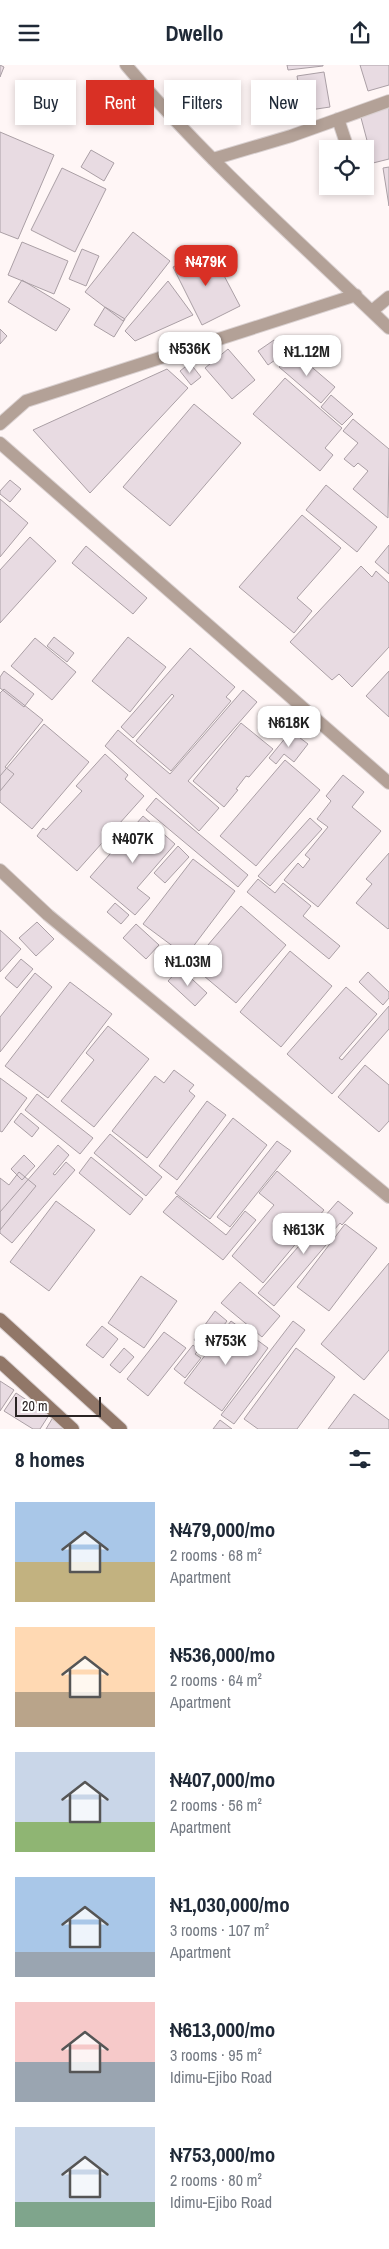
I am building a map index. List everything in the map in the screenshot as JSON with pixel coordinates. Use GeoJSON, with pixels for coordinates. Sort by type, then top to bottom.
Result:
{"type":"FeatureCollection","features":[{"type":"Feature","properties":{"kind":"main road"},"geometry":{"type":"LineString","coordinates":[[0,1319],[121,1429]]}},
{"type":"Feature","properties":{"kind":"main road"},"geometry":{"type":"LineString","coordinates":[[0,1362],[73,1429]]}},
{"type":"Feature","properties":{"kind":"street"},"geometry":{"type":"LineString","coordinates":[[126,65],[213,159],[389,327]]}},
{"type":"Feature","properties":{"kind":"street"},"geometry":{"type":"LineString","coordinates":[[213,159],[389,101]]}},
{"type":"Feature","properties":{"kind":"street"},"geometry":{"type":"LineString","coordinates":[[338,119],[345,140]]}},
{"type":"Feature","properties":{"kind":"street"},"geometry":{"type":"LineString","coordinates":[[0,424],[26,401],[356,295]]}},
{"type":"Feature","properties":{"kind":"street"},"geometry":{"type":"LineString","coordinates":[[372,311],[389,297]]}},
{"type":"Feature","properties":{"kind":"street"},"geometry":{"type":"LineString","coordinates":[[0,443],[389,783]]}},
{"type":"Feature","properties":{"kind":"street"},"geometry":{"type":"LineString","coordinates":[[0,870],[48,915],[389,1197]]}},
{"type":"Feature","properties":{"kind":"building"},"geometry":{"type":"Polygon","coordinates":[[[0,65],[4,67],[0,77],[0,65]]]}},
{"type":"Feature","properties":{"kind":"building"},"geometry":{"type":"Polygon","coordinates":[[[287,65],[323,65],[323,66],[288,70],[287,65]]]}},
{"type":"Feature","properties":{"kind":"building"},"geometry":{"type":"Polygon","coordinates":[[[360,65],[389,65],[389,85],[368,91],[360,65]]]}},
{"type":"Feature","properties":{"kind":"building"},"geometry":{"type":"Polygon","coordinates":[[[324,72],[330,107],[316,109],[316,80],[298,80],[297,76],[324,72]]]}},
{"type":"Feature","properties":{"kind":"building"},"geometry":{"type":"Polygon","coordinates":[[[389,106],[389,159],[374,163],[374,140],[367,140],[360,114],[389,106]]]}},
{"type":"Feature","properties":{"kind":"building"},"geometry":{"type":"Polygon","coordinates":[[[0,132],[54,155],[18,239],[0,232],[0,132]]]}},
{"type":"Feature","properties":{"kind":"building"},"geometry":{"type":"Polygon","coordinates":[[[91,150],[114,163],[104,181],[81,167],[91,150]]]}},
{"type":"Feature","properties":{"kind":"building"},"geometry":{"type":"Polygon","coordinates":[[[389,167],[389,206],[383,168],[389,167]]]}},
{"type":"Feature","properties":{"kind":"building"},"geometry":{"type":"Polygon","coordinates":[[[62,168],[106,189],[75,252],[31,230],[62,168]]]}},
{"type":"Feature","properties":{"kind":"building"},"geometry":{"type":"Polygon","coordinates":[[[133,232],[170,261],[123,321],[85,292],[133,232]]]}},
{"type":"Feature","properties":{"kind":"building"},"geometry":{"type":"Polygon","coordinates":[[[22,242],[68,261],[54,294],[8,275],[22,242]]]}},
{"type":"Feature","properties":{"kind":"building"},"geometry":{"type":"Polygon","coordinates":[[[82,249],[99,256],[86,286],[69,279],[82,249]]]}},
{"type":"Feature","properties":{"kind":"building"},"geometry":{"type":"Polygon","coordinates":[[[210,249],[240,306],[202,325],[173,267],[210,249]]]}},
{"type":"Feature","properties":{"kind":"building"},"geometry":{"type":"Polygon","coordinates":[[[22,280],[70,309],[56,331],[8,302],[22,280]]]}},
{"type":"Feature","properties":{"kind":"building"},"geometry":{"type":"Polygon","coordinates":[[[168,281],[193,315],[135,341],[125,331],[168,281]]]}},
{"type":"Feature","properties":{"kind":"building"},"geometry":{"type":"Polygon","coordinates":[[[105,307],[125,319],[114,337],[94,325],[105,307]]]}},
{"type":"Feature","properties":{"kind":"building"},"geometry":{"type":"Polygon","coordinates":[[[0,329],[7,336],[0,344],[0,329]]]}},
{"type":"Feature","properties":{"kind":"building"},"geometry":{"type":"Polygon","coordinates":[[[274,340],[285,353],[268,365],[258,351],[274,340]]]}},
{"type":"Feature","properties":{"kind":"building"},"geometry":{"type":"Polygon","coordinates":[[[228,349],[255,380],[232,399],[205,368],[228,349]]]}},
{"type":"Feature","properties":{"kind":"building"},"geometry":{"type":"Polygon","coordinates":[[[293,351],[335,387],[321,403],[279,367],[293,351]]]}},
{"type":"Feature","properties":{"kind":"building"},"geometry":{"type":"Polygon","coordinates":[[[190,363],[201,377],[191,385],[180,371],[190,363]]]}},
{"type":"Feature","properties":{"kind":"building"},"geometry":{"type":"Polygon","coordinates":[[[167,369],[188,388],[90,493],[33,430],[167,369]]]}},
{"type":"Feature","properties":{"kind":"building"},"geometry":{"type":"Polygon","coordinates":[[[285,378],[342,428],[325,448],[333,455],[320,471],[253,414],[285,378]]]}},
{"type":"Feature","properties":{"kind":"building"},"geometry":{"type":"Polygon","coordinates":[[[331,395],[353,414],[342,425],[321,407],[331,395]]]}},
{"type":"Feature","properties":{"kind":"building"},"geometry":{"type":"Polygon","coordinates":[[[194,404],[241,443],[170,526],[123,487],[194,404]]]}},
{"type":"Feature","properties":{"kind":"building"},"geometry":{"type":"Polygon","coordinates":[[[353,419],[389,449],[388,518],[353,489],[368,471],[358,463],[354,467],[344,459],[358,443],[343,431],[353,419]]]}},
{"type":"Feature","properties":{"kind":"building"},"geometry":{"type":"Polygon","coordinates":[[[10,480],[21,489],[10,502],[0,494],[0,491],[10,480]]]}},
{"type":"Feature","properties":{"kind":"building"},"geometry":{"type":"Polygon","coordinates":[[[326,485],[377,527],[357,552],[306,510],[326,485]]]}},
{"type":"Feature","properties":{"kind":"building"},"geometry":{"type":"Polygon","coordinates":[[[0,499],[28,523],[0,557],[0,499]]]}},
{"type":"Feature","properties":{"kind":"building"},"geometry":{"type":"Polygon","coordinates":[[[302,515],[341,548],[297,598],[312,611],[294,633],[239,587],[302,515]]]}},
{"type":"Feature","properties":{"kind":"building"},"geometry":{"type":"Polygon","coordinates":[[[30,537],[56,561],[0,623],[0,570],[30,537]]]}},
{"type":"Feature","properties":{"kind":"building"},"geometry":{"type":"Polygon","coordinates":[[[389,545],[389,574],[375,562],[389,545]]]}},
{"type":"Feature","properties":{"kind":"building"},"geometry":{"type":"Polygon","coordinates":[[[86,546],[147,598],[133,614],[72,563],[86,546]]]}},
{"type":"Feature","properties":{"kind":"building"},"geometry":{"type":"Polygon","coordinates":[[[361,566],[372,577],[376,571],[389,583],[389,647],[352,687],[339,674],[332,680],[290,642],[361,566]]]}},
{"type":"Feature","properties":{"kind":"building"},"geometry":{"type":"Polygon","coordinates":[[[54,637],[74,653],[67,662],[47,646],[54,637]]]}},
{"type":"Feature","properties":{"kind":"building"},"geometry":{"type":"Polygon","coordinates":[[[128,637],[166,667],[130,712],[92,681],[128,637]]]}},
{"type":"Feature","properties":{"kind":"building"},"geometry":{"type":"Polygon","coordinates":[[[35,638],[76,672],[52,700],[11,666],[35,638]]]}},
{"type":"Feature","properties":{"kind":"building"},"geometry":{"type":"Polygon","coordinates":[[[190,648],[235,687],[226,697],[231,701],[171,771],[136,741],[174,696],[172,694],[133,738],[121,727],[190,648]]]}},
{"type":"Feature","properties":{"kind":"building"},"geometry":{"type":"Polygon","coordinates":[[[4,671],[34,694],[24,707],[0,688],[0,677],[4,671]]]}},
{"type":"Feature","properties":{"kind":"building"},"geometry":{"type":"Polygon","coordinates":[[[389,671],[389,717],[366,696],[389,671]]]}},
{"type":"Feature","properties":{"kind":"building"},"geometry":{"type":"Polygon","coordinates":[[[4,689],[43,720],[5,767],[14,774],[0,791],[0,693],[4,689]]]}},
{"type":"Feature","properties":{"kind":"building"},"geometry":{"type":"Polygon","coordinates":[[[243,690],[257,702],[188,781],[219,808],[199,831],[105,746],[118,730],[170,774],[243,690]]]}},
{"type":"Feature","properties":{"kind":"building"},"geometry":{"type":"Polygon","coordinates":[[[241,723],[273,749],[249,777],[246,776],[236,789],[238,790],[224,807],[193,781],[241,723]]]}},
{"type":"Feature","properties":{"kind":"building"},"geometry":{"type":"Polygon","coordinates":[[[44,724],[89,762],[32,829],[0,802],[0,776],[44,724]]]}},
{"type":"Feature","properties":{"kind":"building"},"geometry":{"type":"Polygon","coordinates":[[[291,731],[308,744],[294,762],[284,754],[276,764],[269,758],[291,731]]]}},
{"type":"Feature","properties":{"kind":"building"},"geometry":{"type":"Polygon","coordinates":[[[105,754],[128,775],[125,779],[144,796],[77,871],[37,836],[43,828],[46,830],[82,791],[76,786],[105,754]]]}},
{"type":"Feature","properties":{"kind":"building"},"geometry":{"type":"Polygon","coordinates":[[[285,760],[320,790],[256,866],[220,836],[285,760]]]}},
{"type":"Feature","properties":{"kind":"building"},"geometry":{"type":"Polygon","coordinates":[[[343,775],[364,792],[352,807],[381,831],[318,907],[284,880],[298,863],[303,868],[310,859],[305,855],[328,827],[317,819],[331,801],[326,796],[343,775]]]}},
{"type":"Feature","properties":{"kind":"building"},"geometry":{"type":"Polygon","coordinates":[[[156,798],[248,875],[238,887],[146,810],[156,798]]]}},
{"type":"Feature","properties":{"kind":"building"},"geometry":{"type":"Polygon","coordinates":[[[143,816],[175,844],[137,888],[150,898],[135,915],[90,877],[143,816]]]}},
{"type":"Feature","properties":{"kind":"building"},"geometry":{"type":"Polygon","coordinates":[[[310,818],[322,829],[270,886],[258,876],[310,818]]]}},
{"type":"Feature","properties":{"kind":"building"},"geometry":{"type":"Polygon","coordinates":[[[178,846],[189,857],[165,883],[154,873],[178,846]]]}},
{"type":"Feature","properties":{"kind":"building"},"geometry":{"type":"Polygon","coordinates":[[[389,853],[388,929],[356,903],[372,884],[366,879],[389,853]]]}},
{"type":"Feature","properties":{"kind":"building"},"geometry":{"type":"Polygon","coordinates":[[[193,859],[235,891],[186,956],[143,924],[193,859]]]}},
{"type":"Feature","properties":{"kind":"building"},"geometry":{"type":"Polygon","coordinates":[[[258,879],[275,893],[283,883],[311,906],[303,916],[340,946],[329,959],[247,892],[258,879]]]}},
{"type":"Feature","properties":{"kind":"building"},"geometry":{"type":"Polygon","coordinates":[[[115,903],[129,915],[121,924],[107,912],[115,903]]]}},
{"type":"Feature","properties":{"kind":"building"},"geometry":{"type":"Polygon","coordinates":[[[241,906],[286,945],[236,1003],[191,965],[241,906]]]}},
{"type":"Feature","properties":{"kind":"building"},"geometry":{"type":"Polygon","coordinates":[[[37,922],[54,939],[36,956],[19,938],[37,922]]]}},
{"type":"Feature","properties":{"kind":"building"},"geometry":{"type":"Polygon","coordinates":[[[136,924],[159,945],[146,959],[123,938],[136,924]]]}},
{"type":"Feature","properties":{"kind":"building"},"geometry":{"type":"Polygon","coordinates":[[[0,930],[21,949],[0,972],[0,930]]]}},
{"type":"Feature","properties":{"kind":"building"},"geometry":{"type":"Polygon","coordinates":[[[290,951],[332,986],[281,1047],[240,1012],[290,951]]]}},
{"type":"Feature","properties":{"kind":"building"},"geometry":{"type":"Polygon","coordinates":[[[21,959],[33,969],[17,988],[5,978],[21,959]]]}},
{"type":"Feature","properties":{"kind":"building"},"geometry":{"type":"Polygon","coordinates":[[[180,968],[207,993],[195,1006],[168,981],[180,968]]]}},
{"type":"Feature","properties":{"kind":"building"},"geometry":{"type":"Polygon","coordinates":[[[368,972],[389,992],[389,998],[383,1005],[359,982],[368,972]]]}},
{"type":"Feature","properties":{"kind":"building"},"geometry":{"type":"Polygon","coordinates":[[[35,973],[52,987],[0,1052],[0,1017],[35,973]]]}},
{"type":"Feature","properties":{"kind":"building"},"geometry":{"type":"Polygon","coordinates":[[[70,982],[112,1014],[48,1098],[5,1066],[70,982]]]}},
{"type":"Feature","properties":{"kind":"building"},"geometry":{"type":"Polygon","coordinates":[[[346,987],[377,1014],[339,1058],[342,1060],[389,1006],[389,1029],[332,1094],[287,1054],[346,987]]]}},
{"type":"Feature","properties":{"kind":"building"},"geometry":{"type":"Polygon","coordinates":[[[108,1026],[149,1059],[94,1127],[61,1101],[94,1060],[86,1053],[108,1026]]]}},
{"type":"Feature","properties":{"kind":"building"},"geometry":{"type":"Polygon","coordinates":[[[365,1065],[389,1085],[389,1121],[379,1132],[338,1097],[365,1065]]]}},
{"type":"Feature","properties":{"kind":"building"},"geometry":{"type":"Polygon","coordinates":[[[174,1070],[194,1085],[189,1091],[195,1096],[147,1158],[112,1131],[155,1076],[164,1083],[174,1070]]]}},
{"type":"Feature","properties":{"kind":"building"},"geometry":{"type":"Polygon","coordinates":[[[0,1078],[27,1098],[2,1132],[0,1131],[0,1078]]]}},
{"type":"Feature","properties":{"kind":"building"},"geometry":{"type":"Polygon","coordinates":[[[37,1094],[93,1138],[80,1154],[25,1110],[37,1094]]]}},
{"type":"Feature","properties":{"kind":"building"},"geometry":{"type":"Polygon","coordinates":[[[207,1101],[226,1115],[177,1180],[159,1166],[207,1101]]]}},
{"type":"Feature","properties":{"kind":"building"},"geometry":{"type":"Polygon","coordinates":[[[21,1113],[39,1128],[32,1137],[14,1122],[21,1113]]]}},
{"type":"Feature","properties":{"kind":"building"},"geometry":{"type":"Polygon","coordinates":[[[233,1118],[267,1145],[210,1219],[175,1193],[233,1118]]]}},
{"type":"Feature","properties":{"kind":"building"},"geometry":{"type":"Polygon","coordinates":[[[110,1134],[162,1177],[146,1196],[94,1153],[110,1134]]]}},
{"type":"Feature","properties":{"kind":"building"},"geometry":{"type":"Polygon","coordinates":[[[277,1141],[291,1151],[230,1227],[217,1217],[277,1141]]]}},
{"type":"Feature","properties":{"kind":"building"},"geometry":{"type":"Polygon","coordinates":[[[58,1145],[69,1155],[53,1174],[55,1175],[66,1162],[75,1170],[12,1243],[0,1233],[0,1212],[58,1145]]]}},
{"type":"Feature","properties":{"kind":"building"},"geometry":{"type":"Polygon","coordinates":[[[24,1155],[35,1166],[22,1180],[11,1169],[24,1155]]]}},
{"type":"Feature","properties":{"kind":"building"},"geometry":{"type":"Polygon","coordinates":[[[91,1157],[143,1199],[130,1215],[79,1173],[91,1157]]]}},
{"type":"Feature","properties":{"kind":"building"},"geometry":{"type":"Polygon","coordinates":[[[277,1171],[324,1210],[263,1283],[232,1256],[274,1205],[259,1193],[277,1171]]]}},
{"type":"Feature","properties":{"kind":"building"},"geometry":{"type":"Polygon","coordinates":[[[19,1172],[36,1186],[0,1230],[0,1178],[9,1185],[19,1172]]]}},
{"type":"Feature","properties":{"kind":"building"},"geometry":{"type":"Polygon","coordinates":[[[177,1196],[226,1235],[245,1211],[256,1220],[223,1260],[163,1212],[177,1196]]]}},
{"type":"Feature","properties":{"kind":"building"},"geometry":{"type":"Polygon","coordinates":[[[56,1201],[95,1230],[49,1291],[10,1262],[56,1201]]]}},
{"type":"Feature","properties":{"kind":"building"},"geometry":{"type":"Polygon","coordinates":[[[338,1201],[353,1213],[342,1225],[340,1223],[323,1243],[326,1245],[274,1306],[258,1293],[338,1201]]]}},
{"type":"Feature","properties":{"kind":"building"},"geometry":{"type":"Polygon","coordinates":[[[345,1224],[377,1248],[329,1311],[297,1287],[345,1224]]]}},
{"type":"Feature","properties":{"kind":"building"},"geometry":{"type":"Polygon","coordinates":[[[389,1263],[389,1350],[364,1380],[321,1344],[389,1263]]]}},
{"type":"Feature","properties":{"kind":"building"},"geometry":{"type":"Polygon","coordinates":[[[141,1276],[177,1301],[144,1348],[108,1323],[141,1276]]]}},
{"type":"Feature","properties":{"kind":"building"},"geometry":{"type":"Polygon","coordinates":[[[240,1282],[280,1316],[262,1337],[221,1303],[240,1282]]]}},
{"type":"Feature","properties":{"kind":"building"},"geometry":{"type":"Polygon","coordinates":[[[215,1311],[227,1321],[206,1349],[194,1340],[215,1311]]]}},
{"type":"Feature","properties":{"kind":"building"},"geometry":{"type":"Polygon","coordinates":[[[231,1321],[268,1348],[222,1411],[184,1383],[231,1321]]]}},
{"type":"Feature","properties":{"kind":"building"},"geometry":{"type":"Polygon","coordinates":[[[293,1321],[305,1330],[234,1424],[221,1415],[293,1321]]]}},
{"type":"Feature","properties":{"kind":"building"},"geometry":{"type":"Polygon","coordinates":[[[102,1326],[118,1339],[103,1358],[86,1345],[102,1326]]]}},
{"type":"Feature","properties":{"kind":"building"},"geometry":{"type":"Polygon","coordinates":[[[164,1332],[186,1348],[148,1396],[127,1379],[164,1332]]]}},
{"type":"Feature","properties":{"kind":"building"},"geometry":{"type":"Polygon","coordinates":[[[193,1345],[199,1350],[195,1354],[201,1358],[185,1378],[174,1369],[193,1345]]]}},
{"type":"Feature","properties":{"kind":"building"},"geometry":{"type":"Polygon","coordinates":[[[124,1348],[134,1357],[120,1373],[110,1365],[124,1348]]]}},
{"type":"Feature","properties":{"kind":"building"},"geometry":{"type":"Polygon","coordinates":[[[296,1348],[335,1377],[297,1429],[258,1429],[244,1419],[296,1348]]]}},
{"type":"Feature","properties":{"kind":"building"},"geometry":{"type":"Polygon","coordinates":[[[0,1381],[14,1390],[0,1411],[0,1381]]]}},
{"type":"Feature","properties":{"kind":"building"},"geometry":{"type":"Polygon","coordinates":[[[16,1393],[49,1415],[40,1429],[33,1429],[4,1411],[16,1393]]]}},
{"type":"Feature","properties":{"kind":"building"},"geometry":{"type":"Polygon","coordinates":[[[354,1394],[389,1420],[389,1429],[328,1429],[354,1394]]]}},
{"type":"Feature","properties":{"kind":"building"},"geometry":{"type":"Polygon","coordinates":[[[52,1419],[70,1429],[46,1429],[52,1419]]]}},
{"type":"Feature","properties":{"kind":"building"},"geometry":{"type":"Polygon","coordinates":[[[220,1420],[232,1429],[213,1429],[220,1420]]]}}]}
